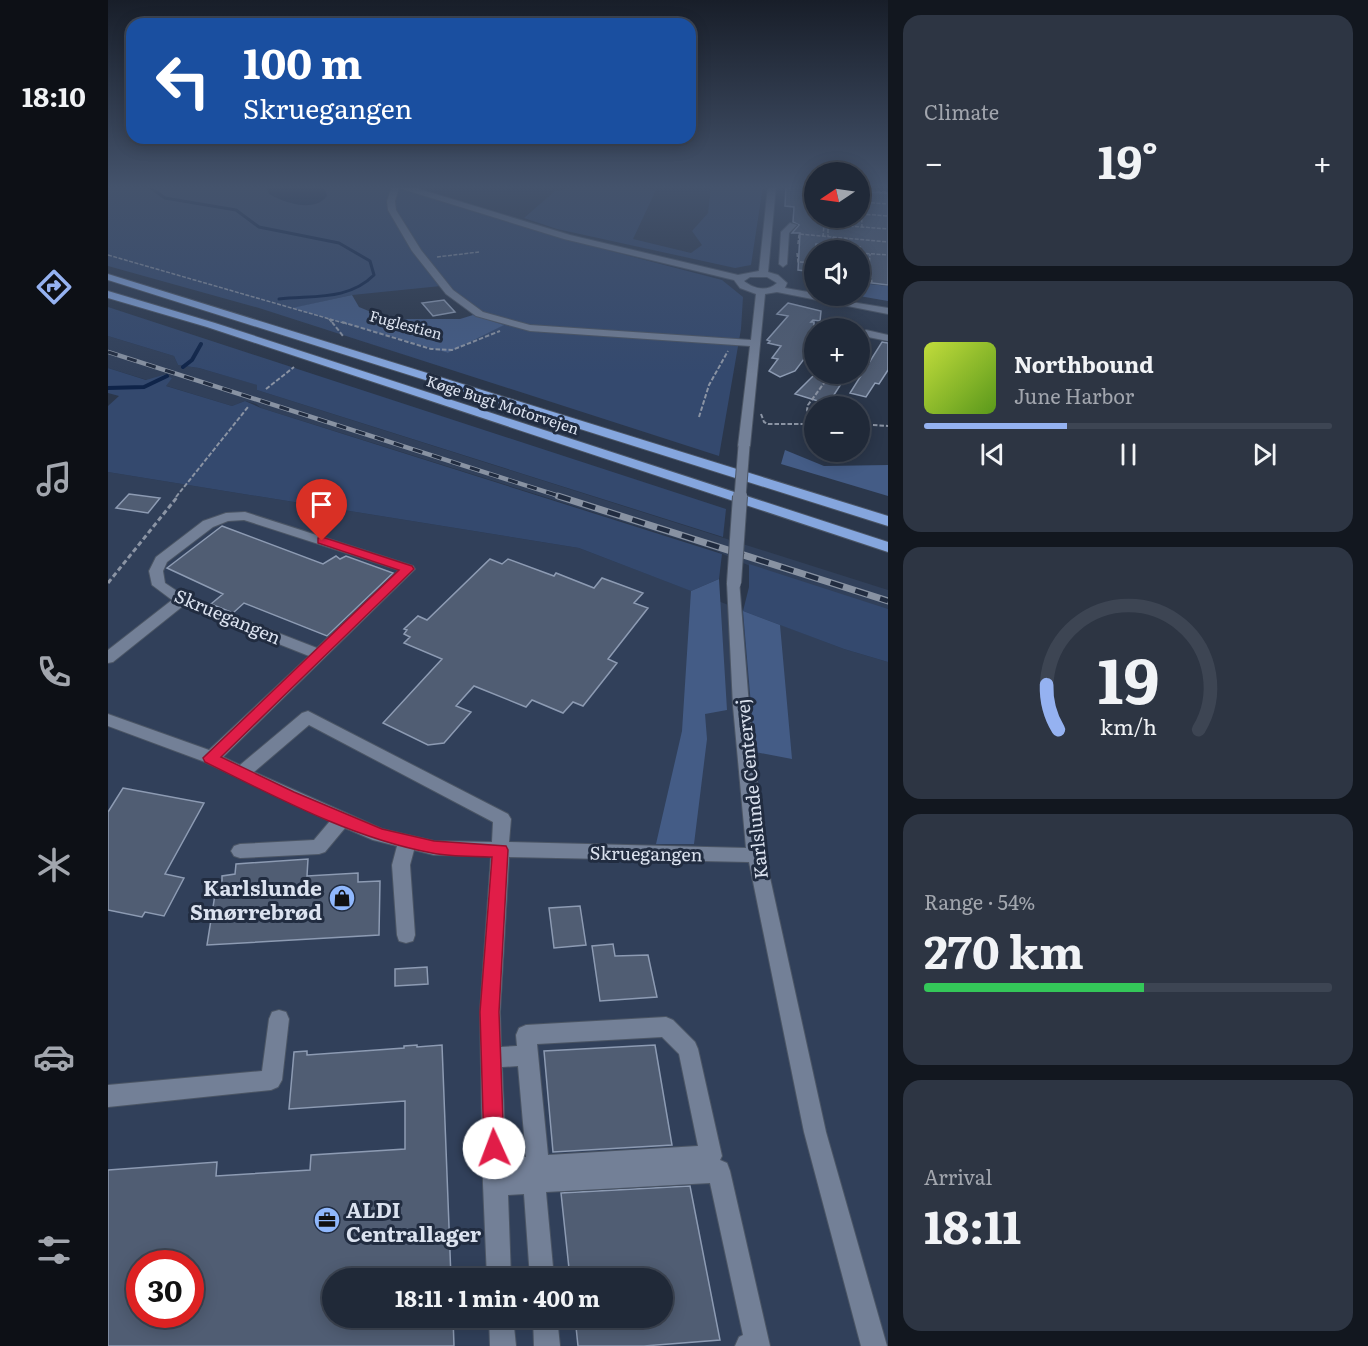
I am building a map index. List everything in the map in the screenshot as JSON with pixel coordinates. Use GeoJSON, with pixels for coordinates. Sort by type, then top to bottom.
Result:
{"type":"FeatureCollection","features":[{"type":"Feature","properties":{"kind":"highway","name":"Køge Bugt Motorvejen"},"geometry":{"type":"LineString","coordinates":[[108,278],[217,310],[658,452],[888,521]]}},
{"type":"Feature","properties":{"kind":"highway","name":"Køge Bugt Motorvejen"},"geometry":{"type":"LineString","coordinates":[[108,294],[211,325],[888,547]]}},
{"type":"Feature","properties":{"kind":"street"},"geometry":{"type":"LineString","coordinates":[[417,249],[457,298],[471,310],[513,326],[756,343]]}},
{"type":"Feature","properties":{"kind":"street"},"geometry":{"type":"LineString","coordinates":[[614,249],[739,278],[749,274]]}},
{"type":"Feature","properties":{"kind":"street"},"geometry":{"type":"LineString","coordinates":[[630,249],[749,274],[763,274],[778,278],[780,286]]}},
{"type":"Feature","properties":{"kind":"street"},"geometry":{"type":"LineString","coordinates":[[763,274],[766,249]]}},
{"type":"Feature","properties":{"kind":"street"},"geometry":{"type":"LineString","coordinates":[[783,264],[784,249]]}},
{"type":"Feature","properties":{"kind":"street"},"geometry":{"type":"LineString","coordinates":[[739,278],[743,286],[761,291],[780,286],[804,289]]}},
{"type":"Feature","properties":{"kind":"street"},"geometry":{"type":"LineString","coordinates":[[780,286],[888,311]]}},
{"type":"Feature","properties":{"kind":"street","name":"Karlslunde Centervej"},"geometry":{"type":"LineString","coordinates":[[761,291],[744,446],[734,583],[741,706],[756,855],[815,1132],[874,1346]]}},
{"type":"Feature","properties":{"kind":"street"},"geometry":{"type":"LineString","coordinates":[[870,300],[888,303]]}},
{"type":"Feature","properties":{"kind":"street"},"geometry":{"type":"LineString","coordinates":[[870,334],[888,338]]}},
{"type":"Feature","properties":{"kind":"street","name":"Skruegangen"},"geometry":{"type":"LineString","coordinates":[[211,758],[408,569],[244,516],[226,517],[208,524],[161,560],[156,572],[159,585],[181,600],[319,654]]}},
{"type":"Feature","properties":{"kind":"street"},"geometry":{"type":"LineString","coordinates":[[108,658],[181,600]]}},
{"type":"Feature","properties":{"kind":"street"},"geometry":{"type":"LineString","coordinates":[[241,773],[308,717],[502,819],[490,1012],[499,1268]]}},
{"type":"Feature","properties":{"kind":"street","name":"Skruegangen"},"geometry":{"type":"LineString","coordinates":[[108,720],[159,736],[211,758],[379,835],[434,848],[756,855]]}},
{"type":"Feature","properties":{"kind":"street"},"geometry":{"type":"LineString","coordinates":[[240,851],[319,847],[342,819]]}},
{"type":"Feature","properties":{"kind":"street"},"geometry":{"type":"LineString","coordinates":[[406,935],[401,865],[407,841]]}},
{"type":"Feature","properties":{"kind":"street"},"geometry":{"type":"LineString","coordinates":[[108,1096],[271,1080],[279,1019]]}},
{"type":"Feature","properties":{"kind":"street"},"geometry":{"type":"LineString","coordinates":[[494,1177],[536,1174],[711,1156],[688,1049],[666,1027],[526,1035],[536,1174],[541,1268]]}},
{"type":"Feature","properties":{"kind":"street"},"geometry":{"type":"LineString","coordinates":[[491,1058],[528,1055]]}},
{"type":"Feature","properties":{"kind":"street"},"geometry":{"type":"LineString","coordinates":[[536,1174],[719,1171],[758,1345],[748,1346]]}},
{"type":"Feature","properties":{"kind":"street"},"geometry":{"type":"LineString","coordinates":[[502,1328],[503,1346]]}},
{"type":"Feature","properties":{"kind":"street"},"geometry":{"type":"LineString","coordinates":[[546,1328],[547,1346]]}},
{"type":"Feature","properties":{"kind":"path"},"geometry":{"type":"LineString","coordinates":[[798,249],[798,262],[804,262]]}},
{"type":"Feature","properties":{"kind":"path"},"geometry":{"type":"LineString","coordinates":[[423,259],[479,252]]}},
{"type":"Feature","properties":{"kind":"path"},"geometry":{"type":"LineString","coordinates":[[870,254],[888,255]]}},
{"type":"Feature","properties":{"kind":"path","name":"Fuglestien"},"geometry":{"type":"LineString","coordinates":[[108,255],[431,349],[443,350],[465,346],[513,326]]}},
{"type":"Feature","properties":{"kind":"path"},"geometry":{"type":"LineString","coordinates":[[870,273],[872,282]]}},
{"type":"Feature","properties":{"kind":"path"},"geometry":{"type":"LineString","coordinates":[[328,318],[343,336]]}},
{"type":"Feature","properties":{"kind":"path"},"geometry":{"type":"LineString","coordinates":[[699,417],[709,385],[733,342]]}},
{"type":"Feature","properties":{"kind":"path"},"geometry":{"type":"LineString","coordinates":[[266,389],[294,367]]}},
{"type":"Feature","properties":{"kind":"path"},"geometry":{"type":"LineString","coordinates":[[108,583],[248,407]]}},
{"type":"Feature","properties":{"kind":"path"},"geometry":{"type":"LineString","coordinates":[[759,407],[764,422],[768,424],[804,423]]}},
{"type":"Feature","properties":{"kind":"path"},"geometry":{"type":"LineString","coordinates":[[870,424],[888,426]]}},
{"type":"Feature","properties":{"kind":"shaded area"},"geometry":{"type":"Polygon","coordinates":[[[108,249],[602,249],[722,280],[743,297],[741,329],[719,456],[259,308],[108,266],[108,249]],[[441,286],[352,295],[294,308],[448,353],[503,325],[473,315],[441,286]]]}},
{"type":"Feature","properties":{"kind":"shaded area"},"geometry":{"type":"Polygon","coordinates":[[[647,249],[674,249],[691,253],[697,249],[753,249],[751,265],[735,268],[647,249]]]}},
{"type":"Feature","properties":{"kind":"shaded area"},"geometry":{"type":"Polygon","coordinates":[[[870,284],[888,286],[888,301],[870,298],[870,284]]]}},
{"type":"Feature","properties":{"kind":"shaded area"},"geometry":{"type":"Polygon","coordinates":[[[352,295],[359,307],[388,319],[460,319],[473,315],[504,325],[448,353],[292,308],[352,295]]]}},
{"type":"Feature","properties":{"kind":"shaded area"},"geometry":{"type":"Polygon","coordinates":[[[108,307],[726,509],[723,537],[257,390],[257,385],[199,368],[178,365],[174,356],[108,336],[108,307]]]}},
{"type":"Feature","properties":{"kind":"shaded area"},"geometry":{"type":"Polygon","coordinates":[[[108,336],[174,356],[178,365],[199,368],[258,385],[257,390],[888,590],[888,610],[750,566],[714,550],[261,408],[256,404],[245,401],[232,406],[108,368],[108,336]]]}},
{"type":"Feature","properties":{"kind":"shaded area"},"geometry":{"type":"Polygon","coordinates":[[[108,368],[146,380],[163,375],[172,378],[166,386],[232,406],[245,401],[722,554],[719,579],[691,591],[579,548],[108,472],[108,406],[119,396],[108,393],[108,368]]]}},
{"type":"Feature","properties":{"kind":"shaded area"},"geometry":{"type":"Polygon","coordinates":[[[785,450],[804,458],[804,462],[814,462],[824,466],[888,465],[888,496],[781,464],[785,450]]]}},
{"type":"Feature","properties":{"kind":"shaded area"},"geometry":{"type":"Polygon","coordinates":[[[108,472],[579,548],[844,649],[888,662],[888,1346],[108,1346],[108,472]]]}},
{"type":"Feature","properties":{"kind":"shaded area"},"geometry":{"type":"Polygon","coordinates":[[[749,564],[888,609],[888,662],[844,649],[743,611],[749,587],[749,564]]]}},
{"type":"Feature","properties":{"kind":"shaded area"},"geometry":{"type":"Polygon","coordinates":[[[719,579],[727,710],[705,714],[707,739],[694,844],[656,844],[682,731],[691,591],[719,579]]]}},
{"type":"Feature","properties":{"kind":"shaded area"},"geometry":{"type":"Polygon","coordinates":[[[743,611],[780,625],[792,759],[755,752],[743,611]]]}},
{"type":"Feature","properties":{"kind":"building"},"geometry":{"type":"Polygon","coordinates":[[[799,249],[804,249],[804,271],[798,270],[799,249]]]}},
{"type":"Feature","properties":{"kind":"building"},"geometry":{"type":"Polygon","coordinates":[[[870,249],[888,249],[888,285],[870,283],[870,249]]]}},
{"type":"Feature","properties":{"kind":"building"},"geometry":{"type":"Polygon","coordinates":[[[444,300],[455,312],[433,316],[422,303],[444,300]]]}},
{"type":"Feature","properties":{"kind":"building"},"geometry":{"type":"Polygon","coordinates":[[[788,303],[821,311],[820,318],[804,318],[804,359],[795,371],[780,377],[769,371],[778,359],[772,358],[781,346],[768,343],[770,341],[767,340],[788,316],[777,314],[788,303]]]}},
{"type":"Feature","properties":{"kind":"building"},"geometry":{"type":"Polygon","coordinates":[[[882,342],[888,343],[888,370],[879,384],[875,383],[867,396],[850,393],[856,384],[870,384],[870,361],[882,342]]]}},
{"type":"Feature","properties":{"kind":"building"},"geometry":{"type":"Polygon","coordinates":[[[805,384],[841,384],[833,396],[804,397],[795,394],[805,384]]]}},
{"type":"Feature","properties":{"kind":"building"},"geometry":{"type":"Polygon","coordinates":[[[129,494],[160,498],[148,513],[116,508],[129,494]]]}},
{"type":"Feature","properties":{"kind":"building"},"geometry":{"type":"Polygon","coordinates":[[[222,526],[323,564],[336,556],[340,559],[346,556],[393,573],[327,636],[244,603],[233,613],[211,604],[223,594],[167,568],[222,526]]]}},
{"type":"Feature","properties":{"kind":"building"},"geometry":{"type":"Polygon","coordinates":[[[490,559],[502,564],[508,559],[554,576],[556,573],[594,588],[602,578],[643,593],[634,603],[648,608],[608,659],[617,663],[583,706],[573,702],[563,713],[532,700],[526,707],[474,686],[456,706],[471,712],[444,743],[428,745],[383,723],[442,659],[404,643],[410,637],[404,634],[407,630],[404,629],[418,616],[427,620],[490,559]]]}},
{"type":"Feature","properties":{"kind":"building"},"geometry":{"type":"Polygon","coordinates":[[[123,788],[204,803],[165,874],[184,878],[164,916],[145,912],[142,917],[108,910],[108,812],[123,788]]]}},
{"type":"Feature","properties":{"kind":"building"},"geometry":{"type":"Polygon","coordinates":[[[308,859],[307,876],[358,873],[358,882],[380,881],[379,935],[207,945],[217,882],[222,881],[222,876],[235,874],[236,864],[308,859]]]}},
{"type":"Feature","properties":{"kind":"building"},"geometry":{"type":"Polygon","coordinates":[[[580,906],[586,945],[554,948],[549,908],[580,906]]]}},
{"type":"Feature","properties":{"kind":"building"},"geometry":{"type":"Polygon","coordinates":[[[613,944],[615,956],[648,955],[657,997],[600,1001],[592,946],[613,944]]]}},
{"type":"Feature","properties":{"kind":"building"},"geometry":{"type":"Polygon","coordinates":[[[427,967],[428,984],[395,986],[395,969],[427,967]]]}},
{"type":"Feature","properties":{"kind":"building"},"geometry":{"type":"Polygon","coordinates":[[[442,1045],[451,1268],[322,1268],[322,1328],[453,1328],[454,1346],[108,1346],[108,1170],[217,1162],[216,1176],[310,1170],[311,1155],[405,1149],[405,1101],[289,1109],[294,1052],[307,1051],[307,1055],[404,1048],[404,1046],[442,1045]]]}},
{"type":"Feature","properties":{"kind":"building"},"geometry":{"type":"Polygon","coordinates":[[[655,1045],[672,1145],[553,1152],[544,1051],[655,1045]]]}},
{"type":"Feature","properties":{"kind":"building"},"geometry":{"type":"Polygon","coordinates":[[[690,1186],[720,1340],[644,1346],[578,1346],[576,1328],[673,1328],[673,1268],[569,1268],[561,1193],[690,1186]]]}},
{"type":"Feature","properties":{"kind":"waterway"},"geometry":{"type":"LineString","coordinates":[[279,299],[341,293],[364,283],[374,275],[370,261],[349,249]]}},
{"type":"Feature","properties":{"kind":"waterway"},"geometry":{"type":"LineString","coordinates":[[183,367],[192,360],[201,344]]}},
{"type":"Feature","properties":{"kind":"waterway"},"geometry":{"type":"LineString","coordinates":[[108,388],[144,387],[167,376]]}},
{"type":"Feature","properties":{"kind":"railway"},"geometry":{"type":"LineString","coordinates":[[108,352],[562,497]]}},
{"type":"Feature","properties":{"kind":"railway"},"geometry":{"type":"LineString","coordinates":[[558,496],[888,601]]}},
{"type":"Feature","properties":{"kind":"place","name":"Karlslunde Smørrebrød"},"geometry":{"type":"Point","coordinates":[342,898]}},
{"type":"Feature","properties":{"kind":"place","name":"ALDI Centrallager"},"geometry":{"type":"Point","coordinates":[327,1220]}},
{"type":"Feature","properties":{"kind":"route"},"geometry":{"type":"LineString","coordinates":[[322,541],[408,569],[211,758],[289,796],[379,835],[434,848],[500,850],[490,1012],[494,1148]]}}]}
